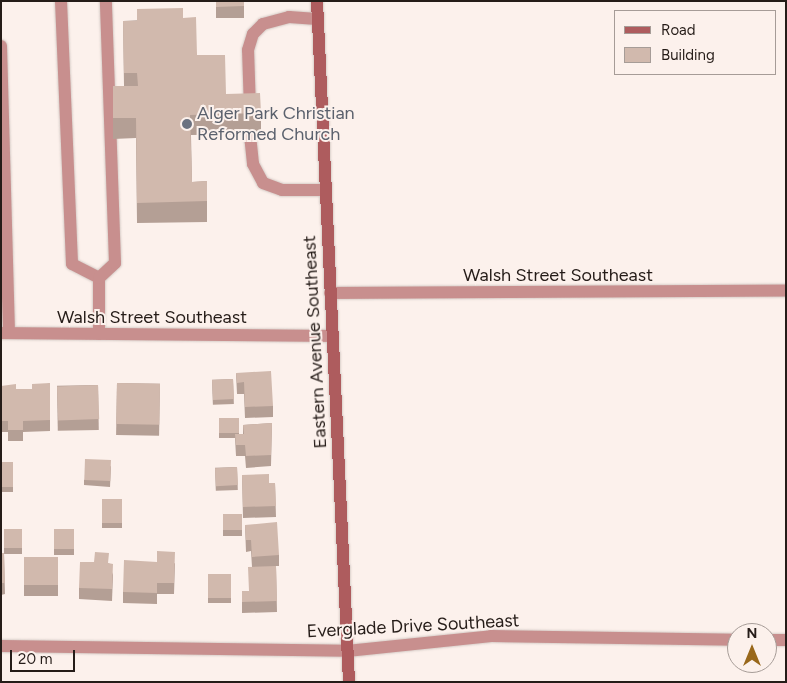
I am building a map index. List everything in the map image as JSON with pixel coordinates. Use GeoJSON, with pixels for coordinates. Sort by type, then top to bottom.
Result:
{"type":"FeatureCollection","features":[{"type":"Feature","properties":{"kind":"main road","name":"Eastern Avenue Southeast"},"geometry":{"type":"LineString","coordinates":[[317,1],[349,682]]}},
{"type":"Feature","properties":{"kind":"street"},"geometry":{"type":"LineString","coordinates":[[61,1],[72,264],[99,278]]}},
{"type":"Feature","properties":{"kind":"street"},"geometry":{"type":"LineString","coordinates":[[99,334],[99,278],[115,263],[106,1]]}},
{"type":"Feature","properties":{"kind":"street"},"geometry":{"type":"LineString","coordinates":[[250,114],[248,50],[253,34],[262,24],[283,18],[317,18]]}},
{"type":"Feature","properties":{"kind":"street"},"geometry":{"type":"LineString","coordinates":[[1,46],[5,333]]}},
{"type":"Feature","properties":{"kind":"street"},"geometry":{"type":"LineString","coordinates":[[250,135],[253,164],[263,183],[282,190],[326,190]]}},
{"type":"Feature","properties":{"kind":"street","name":"Walsh Street Southeast"},"geometry":{"type":"LineString","coordinates":[[330,293],[786,291]]}},
{"type":"Feature","properties":{"kind":"street","name":"Walsh Street Southeast"},"geometry":{"type":"LineString","coordinates":[[5,333],[332,336]]}},
{"type":"Feature","properties":{"kind":"street","name":"Everglade Drive Southeast"},"geometry":{"type":"LineString","coordinates":[[1,646],[347,651],[490,636],[727,640]]}},
{"type":"Feature","properties":{"kind":"building"},"geometry":{"type":"Polygon","coordinates":[[[216,1],[244,1],[244,6],[216,7],[216,1]]]}},
{"type":"Feature","properties":{"kind":"building","name":"Alger Park Christian Reformed Church"},"geometry":{"type":"Polygon","coordinates":[[[183,8],[183,18],[196,17],[197,55],[225,55],[226,94],[260,93],[261,113],[190,115],[192,182],[207,181],[207,201],[137,203],[136,118],[113,118],[113,86],[138,86],[137,73],[124,73],[123,21],[137,21],[137,9],[183,8]]]}},
{"type":"Feature","properties":{"kind":"building"},"geometry":{"type":"Polygon","coordinates":[[[271,371],[273,406],[245,407],[244,382],[237,383],[236,373],[271,371]]]}},
{"type":"Feature","properties":{"kind":"building"},"geometry":{"type":"Polygon","coordinates":[[[233,379],[234,399],[213,400],[212,380],[233,379]]]}},
{"type":"Feature","properties":{"kind":"building"},"geometry":{"type":"Polygon","coordinates":[[[50,383],[50,420],[23,421],[23,430],[8,430],[8,421],[1,421],[1,386],[16,384],[16,389],[32,389],[32,384],[50,383]]]}},
{"type":"Feature","properties":{"kind":"building"},"geometry":{"type":"Polygon","coordinates":[[[117,383],[160,384],[159,425],[116,424],[117,383]]]}},
{"type":"Feature","properties":{"kind":"building"},"geometry":{"type":"Polygon","coordinates":[[[98,385],[99,419],[58,420],[57,386],[98,385]]]}},
{"type":"Feature","properties":{"kind":"building"},"geometry":{"type":"Polygon","coordinates":[[[219,418],[239,418],[239,433],[219,433],[219,418]]]}},
{"type":"Feature","properties":{"kind":"building"},"geometry":{"type":"Polygon","coordinates":[[[272,423],[271,455],[246,456],[245,445],[236,445],[235,434],[244,434],[243,425],[272,423]]]}},
{"type":"Feature","properties":{"kind":"building"},"geometry":{"type":"Polygon","coordinates":[[[85,459],[111,460],[110,481],[84,480],[85,459]]]}},
{"type":"Feature","properties":{"kind":"building"},"geometry":{"type":"Polygon","coordinates":[[[1,462],[13,462],[13,487],[1,487],[1,462]]]}},
{"type":"Feature","properties":{"kind":"building"},"geometry":{"type":"Polygon","coordinates":[[[237,467],[238,485],[216,486],[215,468],[237,467]]]}},
{"type":"Feature","properties":{"kind":"building"},"geometry":{"type":"Polygon","coordinates":[[[269,474],[269,483],[275,483],[276,506],[243,507],[242,475],[269,474]]]}},
{"type":"Feature","properties":{"kind":"building"},"geometry":{"type":"Polygon","coordinates":[[[102,499],[122,499],[122,523],[102,523],[102,499]]]}},
{"type":"Feature","properties":{"kind":"building"},"geometry":{"type":"Polygon","coordinates":[[[223,514],[242,514],[242,530],[223,530],[223,514]]]}},
{"type":"Feature","properties":{"kind":"building"},"geometry":{"type":"Polygon","coordinates":[[[277,522],[279,555],[252,557],[251,540],[246,540],[245,525],[277,522]]]}},
{"type":"Feature","properties":{"kind":"building"},"geometry":{"type":"Polygon","coordinates":[[[4,529],[22,529],[22,548],[4,548],[4,529]]]}},
{"type":"Feature","properties":{"kind":"building"},"geometry":{"type":"Polygon","coordinates":[[[54,529],[74,529],[74,549],[54,549],[54,529]]]}},
{"type":"Feature","properties":{"kind":"building"},"geometry":{"type":"Polygon","coordinates":[[[157,551],[175,552],[174,583],[157,583],[157,593],[123,592],[124,560],[157,562],[157,551]]]}},
{"type":"Feature","properties":{"kind":"building"},"geometry":{"type":"Polygon","coordinates":[[[95,552],[109,553],[108,563],[113,564],[112,589],[79,588],[80,562],[94,562],[95,552]]]}},
{"type":"Feature","properties":{"kind":"building"},"geometry":{"type":"Polygon","coordinates":[[[1,553],[4,553],[5,583],[1,583],[1,553]]]}},
{"type":"Feature","properties":{"kind":"building"},"geometry":{"type":"Polygon","coordinates":[[[24,557],[58,557],[58,585],[24,585],[24,557]]]}},
{"type":"Feature","properties":{"kind":"building"},"geometry":{"type":"Polygon","coordinates":[[[276,566],[277,601],[242,602],[242,591],[249,591],[248,567],[276,566]]]}},
{"type":"Feature","properties":{"kind":"building"},"geometry":{"type":"Polygon","coordinates":[[[208,574],[231,574],[231,598],[208,598],[208,574]]]}},
{"type":"Feature","properties":{"kind":"place","name":"Alger Park Christian Reformed Church"},"geometry":{"type":"Point","coordinates":[187,124]}}]}
